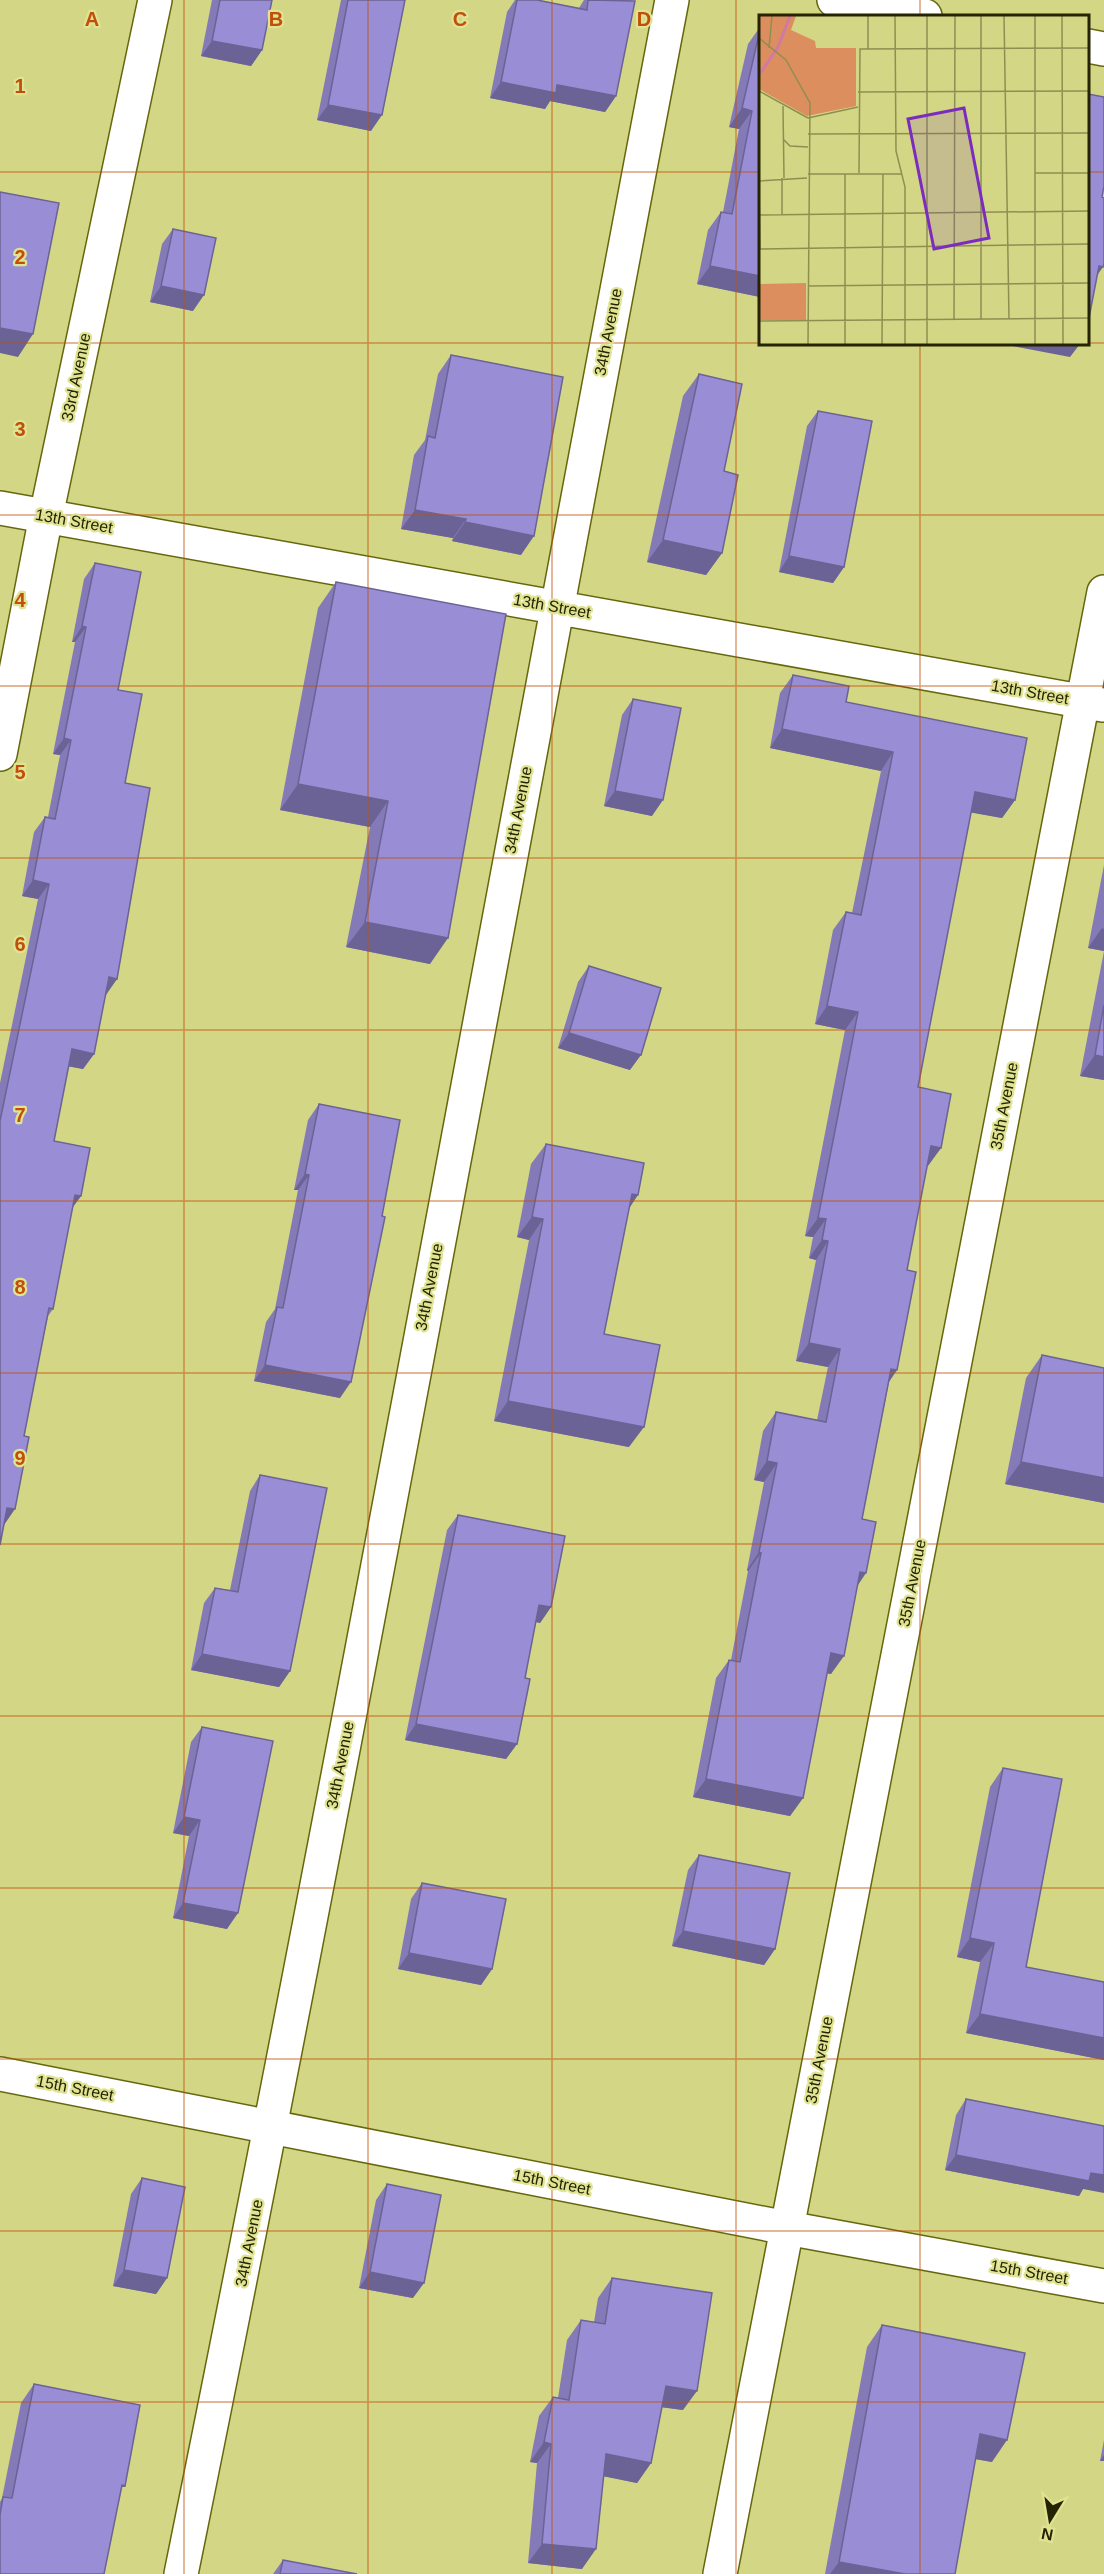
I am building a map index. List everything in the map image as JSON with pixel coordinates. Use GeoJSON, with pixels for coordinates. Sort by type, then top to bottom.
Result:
{"type":"FeatureCollection","features":[{"type":"Feature","properties":{"kind":"street","name":"33rd Avenue"},"geometry":{"type":"LineString","coordinates":[[0,754],[46,516],[155,0]]}},
{"type":"Feature","properties":{"kind":"street","name":"34th Avenue"},"geometry":{"type":"LineString","coordinates":[[181,2574],[272,2126],[672,0]]}},
{"type":"Feature","properties":{"kind":"street"},"geometry":{"type":"LineString","coordinates":[[834,0],[919,15]]}},
{"type":"Feature","properties":{"kind":"street"},"geometry":{"type":"LineString","coordinates":[[1089,46],[1104,49]]}},
{"type":"Feature","properties":{"kind":"street","name":"13th Street"},"geometry":{"type":"LineString","coordinates":[[0,507],[1093,703]]}},
{"type":"Feature","properties":{"kind":"street","name":"35th Avenue"},"geometry":{"type":"LineString","coordinates":[[720,2574],[787,2228],[1093,703],[1104,592]]}},
{"type":"Feature","properties":{"kind":"street","name":"15th Street"},"geometry":{"type":"LineString","coordinates":[[0,2074],[787,2228],[1104,2286]]}},
{"type":"Feature","properties":{"kind":"building"},"geometry":{"type":"Polygon","coordinates":[[[220,0],[272,0],[262,50],[212,41],[220,0]]]}},
{"type":"Feature","properties":{"kind":"building"},"geometry":{"type":"Polygon","coordinates":[[[348,0],[405,0],[382,115],[328,105],[348,0]]]}},
{"type":"Feature","properties":{"kind":"building"},"geometry":{"type":"Polygon","coordinates":[[[517,0],[537,0],[587,10],[588,0],[635,1],[616,96],[557,85],[556,93],[501,82],[517,0]]]}},
{"type":"Feature","properties":{"kind":"building"},"geometry":{"type":"Polygon","coordinates":[[[759,34],[759,276],[710,266],[721,212],[732,214],[752,111],[742,108],[759,34]]]}},
{"type":"Feature","properties":{"kind":"building"},"geometry":{"type":"Polygon","coordinates":[[[1089,94],[1104,97],[1102,197],[1104,198],[1104,264],[1103,267],[1099,266],[1089,318],[1089,94]]]}},
{"type":"Feature","properties":{"kind":"building"},"geometry":{"type":"Polygon","coordinates":[[[0,192],[59,203],[33,334],[0,328],[0,192]]]}},
{"type":"Feature","properties":{"kind":"building"},"geometry":{"type":"Polygon","coordinates":[[[173,229],[216,238],[204,295],[161,286],[173,229]]]}},
{"type":"Feature","properties":{"kind":"building"},"geometry":{"type":"Polygon","coordinates":[[[451,355],[563,377],[534,536],[465,522],[466,519],[415,510],[428,436],[435,438],[451,355]]]}},
{"type":"Feature","properties":{"kind":"building"},"geometry":{"type":"Polygon","coordinates":[[[699,374],[742,384],[724,471],[738,475],[722,553],[663,540],[699,374]]]}},
{"type":"Feature","properties":{"kind":"building"},"geometry":{"type":"Polygon","coordinates":[[[818,411],[872,421],[844,567],[789,556],[818,411]]]}},
{"type":"Feature","properties":{"kind":"building"},"geometry":{"type":"Polygon","coordinates":[[[95,563],[141,572],[118,690],[142,694],[125,783],[150,788],[117,979],[109,977],[94,1054],[72,1049],[54,1141],[90,1148],[81,1196],[75,1195],[53,1309],[49,1308],[24,1436],[29,1437],[15,1509],[7,1508],[0,1545],[0,1121],[49,884],[33,880],[45,817],[55,819],[71,740],[64,738],[86,627],[82,626],[95,563]]]}},
{"type":"Feature","properties":{"kind":"building"},"geometry":{"type":"Polygon","coordinates":[[[336,582],[506,614],[448,938],[365,922],[388,801],[298,784],[336,582]]]}},
{"type":"Feature","properties":{"kind":"building"},"geometry":{"type":"Polygon","coordinates":[[[793,675],[849,686],[846,702],[1027,738],[1015,800],[975,792],[918,1087],[951,1094],[941,1148],[931,1146],[907,1270],[916,1272],[897,1370],[891,1369],[862,1519],[876,1522],[866,1573],[860,1572],[844,1656],[831,1653],[803,1798],[706,1779],[729,1660],[740,1662],[761,1553],[759,1552],[777,1463],[767,1461],[776,1412],[826,1422],[840,1349],[809,1343],[828,1241],[822,1240],[826,1219],[818,1218],[858,1012],[827,1006],[846,912],[861,915],[893,752],[782,729],[793,675]]]}},
{"type":"Feature","properties":{"kind":"building"},"geometry":{"type":"Polygon","coordinates":[[[633,699],[681,708],[663,800],[615,791],[633,699]]]}},
{"type":"Feature","properties":{"kind":"building"},"geometry":{"type":"Polygon","coordinates":[[[589,966],[661,988],[641,1055],[569,1033],[589,966]]]}},
{"type":"Feature","properties":{"kind":"building"},"geometry":{"type":"Polygon","coordinates":[[[1104,1005],[1104,1057],[1095,1055],[1104,1005]]]}},
{"type":"Feature","properties":{"kind":"building"},"geometry":{"type":"Polygon","coordinates":[[[319,1104],[400,1120],[382,1216],[385,1217],[351,1382],[265,1365],[277,1307],[283,1308],[309,1175],[305,1174],[319,1104]]]}},
{"type":"Feature","properties":{"kind":"building"},"geometry":{"type":"Polygon","coordinates":[[[546,1144],[644,1163],[638,1195],[632,1194],[604,1334],[660,1345],[644,1427],[508,1401],[543,1219],[532,1217],[546,1144]]]}},
{"type":"Feature","properties":{"kind":"building"},"geometry":{"type":"Polygon","coordinates":[[[1042,1355],[1104,1368],[1104,1478],[1021,1462],[1042,1355]]]}},
{"type":"Feature","properties":{"kind":"building"},"geometry":{"type":"Polygon","coordinates":[[[260,1475],[327,1488],[290,1671],[202,1654],[215,1588],[238,1592],[260,1475]]]}},
{"type":"Feature","properties":{"kind":"building"},"geometry":{"type":"Polygon","coordinates":[[[458,1515],[565,1536],[551,1607],[539,1605],[525,1678],[530,1679],[517,1744],[416,1724],[458,1515]]]}},
{"type":"Feature","properties":{"kind":"building"},"geometry":{"type":"Polygon","coordinates":[[[202,1727],[273,1741],[238,1913],[183,1903],[200,1820],[184,1817],[202,1727]]]}},
{"type":"Feature","properties":{"kind":"building"},"geometry":{"type":"Polygon","coordinates":[[[1003,1768],[1062,1779],[1026,1967],[1104,1982],[1104,2038],[980,2014],[994,1943],[970,1938],[1003,1768]]]}},
{"type":"Feature","properties":{"kind":"building"},"geometry":{"type":"Polygon","coordinates":[[[699,1855],[790,1873],[775,1949],[683,1931],[699,1855]]]}},
{"type":"Feature","properties":{"kind":"building"},"geometry":{"type":"Polygon","coordinates":[[[422,1883],[506,1899],[492,1969],[409,1953],[422,1883]]]}},
{"type":"Feature","properties":{"kind":"building"},"geometry":{"type":"Polygon","coordinates":[[[966,2099],[1104,2126],[1104,2175],[1091,2173],[1089,2181],[956,2155],[966,2099]]]}},
{"type":"Feature","properties":{"kind":"building"},"geometry":{"type":"Polygon","coordinates":[[[142,2178],[185,2187],[167,2278],[124,2270],[142,2178]]]}},
{"type":"Feature","properties":{"kind":"building"},"geometry":{"type":"Polygon","coordinates":[[[387,2184],[441,2195],[424,2283],[370,2272],[387,2184]]]}},
{"type":"Feature","properties":{"kind":"building"},"geometry":{"type":"Polygon","coordinates":[[[612,2278],[712,2293],[697,2391],[666,2386],[651,2463],[606,2454],[596,2549],[542,2544],[551,2444],[544,2442],[553,2397],[569,2400],[581,2320],[605,2324],[612,2278]]]}},
{"type":"Feature","properties":{"kind":"building"},"geometry":{"type":"Polygon","coordinates":[[[882,2325],[1025,2353],[1007,2440],[980,2434],[955,2574],[905,2574],[839,2562],[882,2325]]]}},
{"type":"Feature","properties":{"kind":"building"},"geometry":{"type":"Polygon","coordinates":[[[34,2384],[140,2405],[125,2486],[122,2485],[104,2574],[0,2574],[0,2515],[3,2497],[12,2498],[34,2384]]]}},
{"type":"Feature","properties":{"kind":"building"},"geometry":{"type":"Polygon","coordinates":[[[283,2560],[357,2574],[280,2574],[283,2560]]]}}]}
